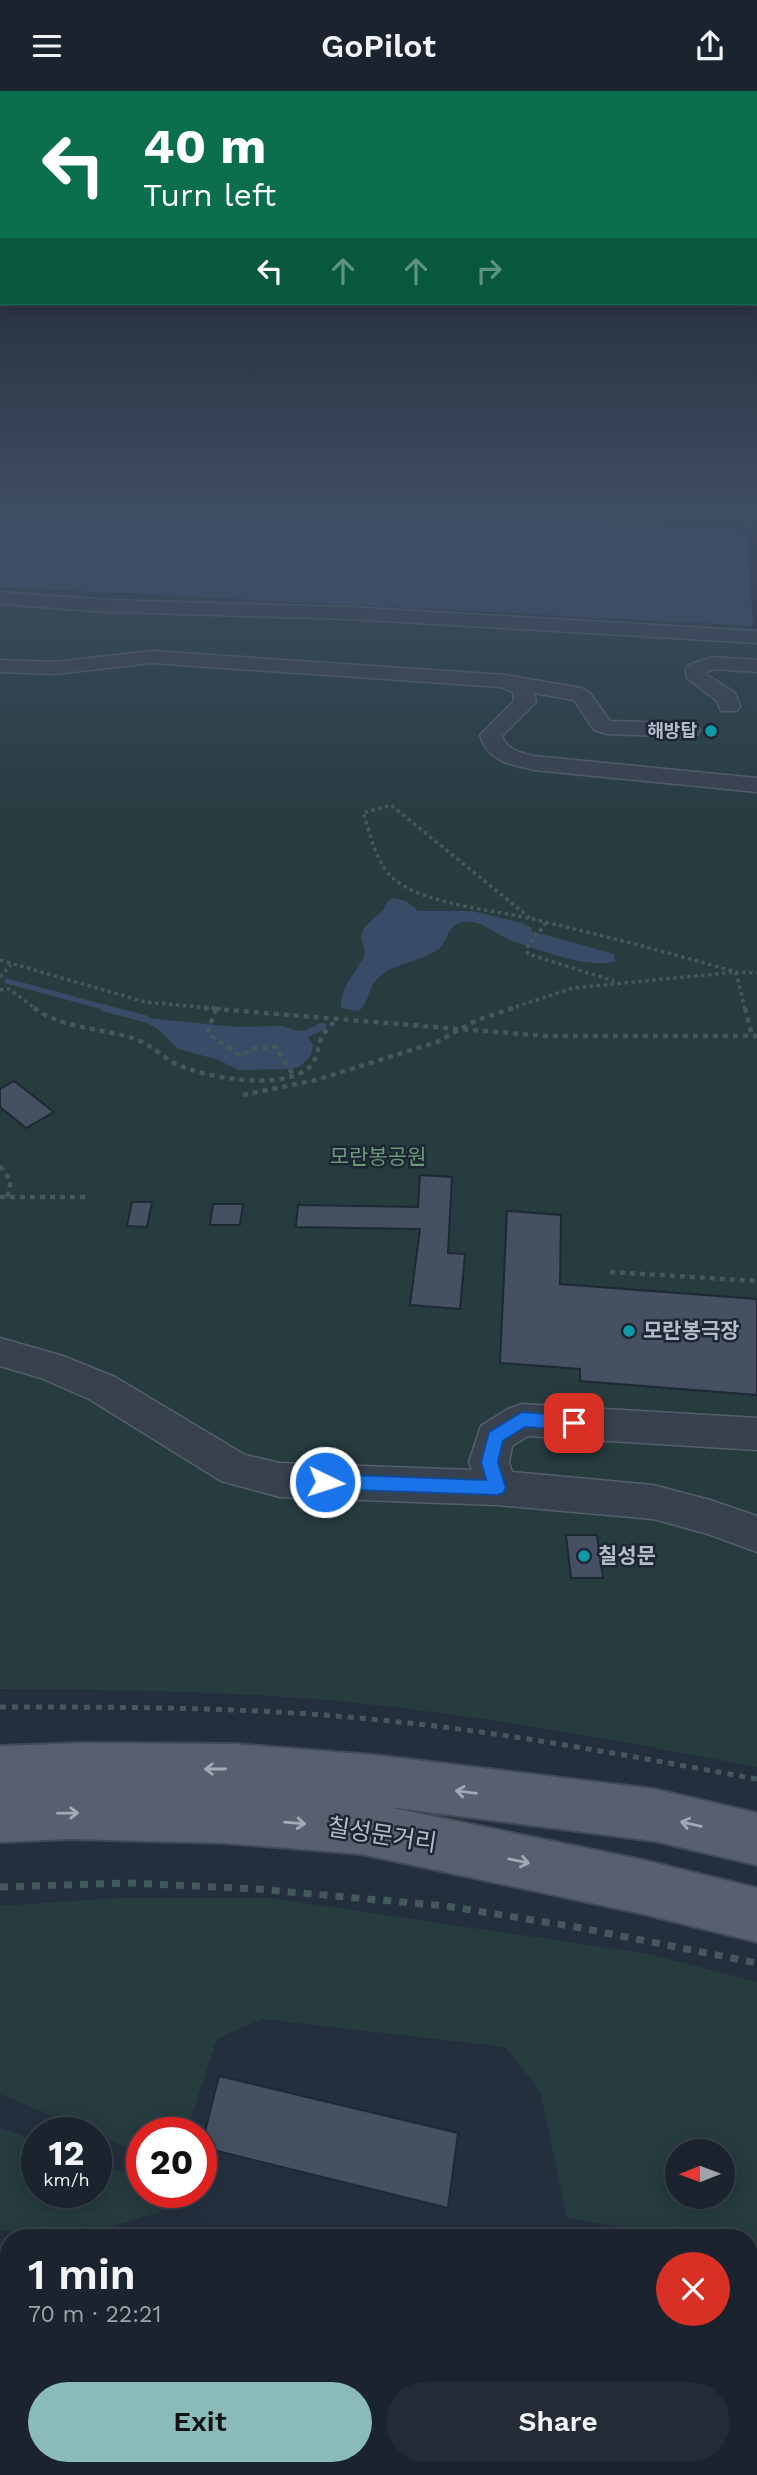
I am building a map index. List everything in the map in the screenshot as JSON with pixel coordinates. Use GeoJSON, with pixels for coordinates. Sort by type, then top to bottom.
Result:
{"type":"FeatureCollection","features":[{"type":"Feature","properties":{"kind":"main road"},"geometry":{"type":"LineString","coordinates":[[0,1771],[83,1767],[235,1769],[374,1780],[654,1815],[757,1839]]}},
{"type":"Feature","properties":{"kind":"main road","name":"칠성문거리"},"geometry":{"type":"LineString","coordinates":[[0,1816],[71,1813],[225,1817],[361,1828],[643,1887],[757,1915]]}},
{"type":"Feature","properties":{"kind":"street"},"geometry":{"type":"LineString","coordinates":[[506,622],[757,637]]}},
{"type":"Feature","properties":{"kind":"street"},"geometry":{"type":"LineString","coordinates":[[0,666],[55,668],[124,658],[160,657],[308,670],[479,679],[574,692],[582,696],[599,721],[607,727],[689,730]]}},
{"type":"Feature","properties":{"kind":"street"},"geometry":{"type":"LineString","coordinates":[[729,705],[727,698],[697,678],[696,669],[712,663],[757,666]]}},
{"type":"Feature","properties":{"kind":"street"},"geometry":{"type":"LineString","coordinates":[[517,684],[523,689],[525,702],[491,736],[494,747],[502,753],[534,763],[757,785]]}},
{"type":"Feature","properties":{"kind":"street"},"geometry":{"type":"LineString","coordinates":[[660,776],[757,769]]}},
{"type":"Feature","properties":{"kind":"street"},"geometry":{"type":"LineString","coordinates":[[0,1352],[50,1366],[102,1388],[235,1469],[279,1480],[497,1488],[653,1502],[710,1517],[757,1534]]}},
{"type":"Feature","properties":{"kind":"street"},"geometry":{"type":"LineString","coordinates":[[497,1488],[489,1462],[495,1437],[522,1419],[757,1434]]}},
{"type":"Feature","properties":{"kind":"path"},"geometry":{"type":"LineString","coordinates":[[530,918],[391,806],[363,813],[385,868],[394,879],[408,887],[470,906],[530,918],[736,972]]}},
{"type":"Feature","properties":{"kind":"path"},"geometry":{"type":"LineString","coordinates":[[546,922],[526,949],[531,956],[618,982]]}},
{"type":"Feature","properties":{"kind":"path"},"geometry":{"type":"LineString","coordinates":[[0,960],[145,1002],[545,1036],[755,1036],[736,972]]}},
{"type":"Feature","properties":{"kind":"path"},"geometry":{"type":"LineString","coordinates":[[1,975],[11,965]]}},
{"type":"Feature","properties":{"kind":"path"},"geometry":{"type":"LineString","coordinates":[[243,1095],[316,1080],[437,1042],[477,1020],[573,988],[757,972]]}},
{"type":"Feature","properties":{"kind":"path"},"geometry":{"type":"LineString","coordinates":[[0,990],[9,989],[48,1018],[137,1039],[159,1055],[203,1073],[253,1080],[305,1071],[316,1059],[324,1034],[336,1020]]}},
{"type":"Feature","properties":{"kind":"path"},"geometry":{"type":"LineString","coordinates":[[216,1009],[207,1033],[241,1056],[251,1049],[276,1047],[292,1073]]}},
{"type":"Feature","properties":{"kind":"path"},"geometry":{"type":"LineString","coordinates":[[305,1071],[316,1080]]}},
{"type":"Feature","properties":{"kind":"path"},"geometry":{"type":"LineString","coordinates":[[0,1166],[11,1181],[7,1197]]}},
{"type":"Feature","properties":{"kind":"path"},"geometry":{"type":"LineString","coordinates":[[0,1197],[90,1197]]}},
{"type":"Feature","properties":{"kind":"path"},"geometry":{"type":"LineString","coordinates":[[610,1272],[757,1281]]}},
{"type":"Feature","properties":{"kind":"path"},"geometry":{"type":"LineString","coordinates":[[0,1707],[219,1709],[371,1719],[547,1742],[757,1779]]}},
{"type":"Feature","properties":{"kind":"path"},"geometry":{"type":"LineString","coordinates":[[0,1887],[129,1883],[257,1889],[446,1906],[576,1927],[757,1963]]}},
{"type":"Feature","properties":{"kind":"green space","name":"모란봉공원"},"geometry":{"type":"Polygon","coordinates":[[[0,622],[684,622],[757,626],[757,1767],[513,1723],[365,1704],[229,1694],[0,1689],[0,622]]]}},
{"type":"Feature","properties":{"kind":"green space"},"geometry":{"type":"Polygon","coordinates":[[[115,1898],[271,1898],[649,1954],[757,1982],[757,2229],[634,2229],[567,2218],[540,2091],[505,2047],[262,2019],[217,2039],[191,2117],[126,2117],[126,2147],[112,2141],[112,2117],[54,2117],[0,2094],[0,1906],[115,1898]]]}},
{"type":"Feature","properties":{"kind":"green space"},"geometry":{"type":"Polygon","coordinates":[[[0,2128],[21,2135],[21,2208],[112,2208],[112,2168],[126,2172],[126,2208],[160,2208],[160,2212],[104,2229],[0,2229],[0,2128]]]}},
{"type":"Feature","properties":{"kind":"water"},"geometry":{"type":"Polygon","coordinates":[[[684,622],[757,622],[757,626],[684,622]]]}},
{"type":"Feature","properties":{"kind":"water"},"geometry":{"type":"Polygon","coordinates":[[[393,898],[406,901],[418,911],[472,911],[523,923],[532,928],[531,931],[614,954],[615,961],[578,961],[512,941],[479,924],[464,922],[454,926],[444,943],[432,954],[383,973],[374,983],[359,1011],[341,1008],[346,986],[365,954],[361,938],[363,931],[393,898]]]}},
{"type":"Feature","properties":{"kind":"water"},"geometry":{"type":"Polygon","coordinates":[[[137,1017],[236,1027],[283,1026],[306,1034],[313,1045],[311,1055],[302,1065],[293,1069],[238,1070],[219,1060],[178,1049],[159,1030],[137,1017]]]}},
{"type":"Feature","properties":{"kind":"building"},"geometry":{"type":"Polygon","coordinates":[[[14,1081],[54,1112],[26,1128],[0,1107],[0,1089],[14,1081]]]}},
{"type":"Feature","properties":{"kind":"building"},"geometry":{"type":"Polygon","coordinates":[[[420,1175],[452,1177],[448,1253],[465,1254],[460,1309],[410,1305],[420,1229],[296,1227],[298,1205],[418,1207],[420,1175]]]}},
{"type":"Feature","properties":{"kind":"building"},"geometry":{"type":"Polygon","coordinates":[[[132,1202],[152,1202],[147,1227],[127,1226],[132,1202]]]}},
{"type":"Feature","properties":{"kind":"building"},"geometry":{"type":"Polygon","coordinates":[[[213,1204],[243,1204],[240,1225],[210,1225],[213,1204]]]}},
{"type":"Feature","properties":{"kind":"building","name":"모란봉극장"},"geometry":{"type":"Polygon","coordinates":[[[507,1211],[561,1215],[560,1284],[757,1299],[757,1395],[580,1381],[580,1369],[500,1363],[507,1211]]]}},
{"type":"Feature","properties":{"kind":"building","name":"칠성문"},"geometry":{"type":"Polygon","coordinates":[[[566,1535],[597,1535],[603,1578],[571,1578],[566,1535]]]}},
{"type":"Feature","properties":{"kind":"building"},"geometry":{"type":"Polygon","coordinates":[[[219,2076],[458,2133],[448,2208],[217,2151],[217,2117],[209,2117],[219,2076]]]}},
{"type":"Feature","properties":{"kind":"waterway"},"geometry":{"type":"LineString","coordinates":[[7,981],[111,1009]]}},
{"type":"Feature","properties":{"kind":"waterway"},"geometry":{"type":"LineString","coordinates":[[104,1008],[146,1019]]}},
{"type":"Feature","properties":{"kind":"waterway"},"geometry":{"type":"LineString","coordinates":[[297,1034],[306,1034],[323,1026]]}},
{"type":"Feature","properties":{"kind":"place","name":"해방탑"},"geometry":{"type":"Point","coordinates":[711,731]}},
{"type":"Feature","properties":{"kind":"place","name":"모란봉극장"},"geometry":{"type":"Point","coordinates":[629,1331]}},
{"type":"Feature","properties":{"kind":"place","name":"칠성문"},"geometry":{"type":"Point","coordinates":[584,1556]}},
{"type":"Feature","properties":{"kind":"route"},"geometry":{"type":"LineString","coordinates":[[325,1482],[497,1488],[489,1462],[495,1437],[522,1419],[574,1423]]}}]}
